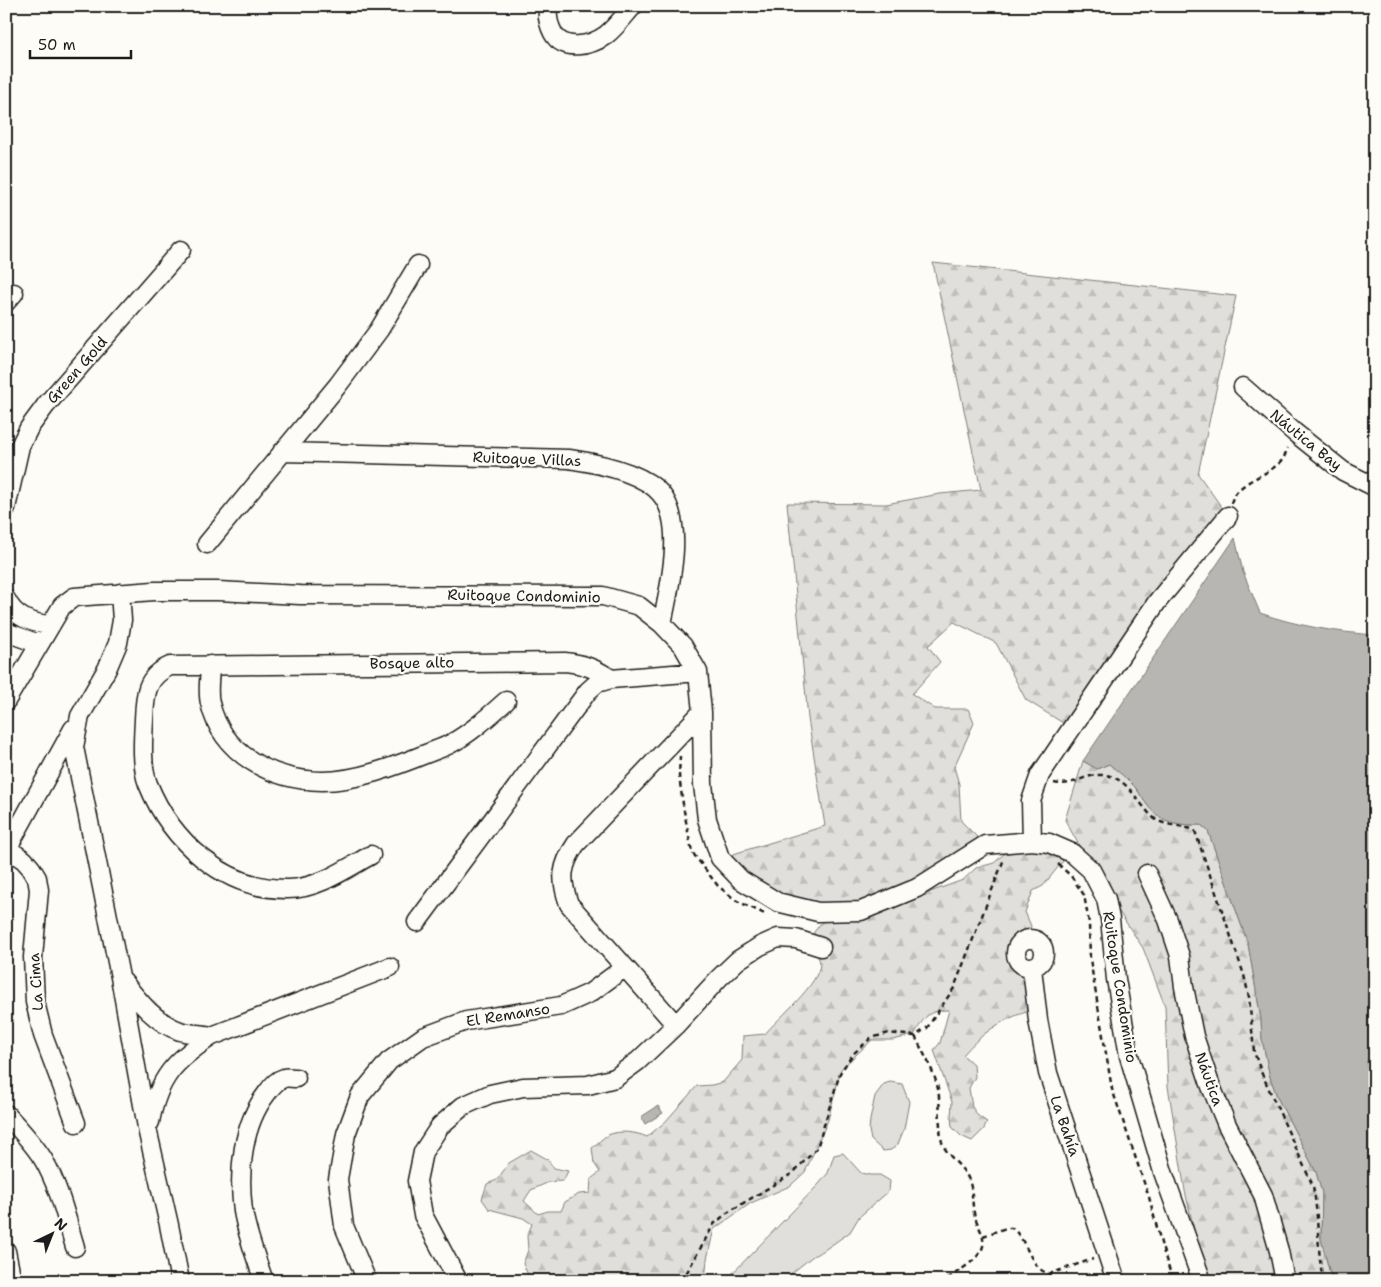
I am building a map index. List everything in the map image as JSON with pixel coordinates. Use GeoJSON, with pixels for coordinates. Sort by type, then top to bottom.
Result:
{"type":"FeatureCollection","features":[{"type":"Feature","properties":{"kind":"street"},"geometry":{"type":"LineString","coordinates":[[549,6],[548,18],[553,33],[559,41],[569,45],[580,45],[598,40],[633,6]]}},
{"type":"Feature","properties":{"kind":"street","name":"Green Gold"},"geometry":{"type":"LineString","coordinates":[[6,508],[20,446],[29,428],[46,405],[181,250]]}},
{"type":"Feature","properties":{"kind":"street"},"geometry":{"type":"LineString","coordinates":[[207,544],[338,386],[379,330],[418,265]]}},
{"type":"Feature","properties":{"kind":"street","name":"Náutica Bay"},"geometry":{"type":"LineString","coordinates":[[1243,387],[1294,432],[1343,471],[1375,487]]}},
{"type":"Feature","properties":{"kind":"street","name":"Ruitoque Villas"},"geometry":{"type":"LineString","coordinates":[[282,452],[569,459],[588,461],[632,475],[650,484],[662,494],[670,511],[674,537],[671,582],[662,624]]}},
{"type":"Feature","properties":{"kind":"street"},"geometry":{"type":"LineString","coordinates":[[1032,841],[1031,801],[1040,775],[1157,602],[1228,516]]}},
{"type":"Feature","properties":{"kind":"street","name":"Ruitoque Condominio"},"geometry":{"type":"LineString","coordinates":[[6,701],[62,606],[74,597],[154,591],[310,595],[603,596],[639,606],[662,624],[683,646],[698,672],[702,712],[703,784],[707,819],[720,858],[741,880],[777,902],[818,912],[861,911],[917,888],[985,845],[1032,841],[1048,843],[1072,853],[1090,870],[1106,900],[1116,979],[1129,1056],[1163,1172],[1202,1281]]}},
{"type":"Feature","properties":{"kind":"street","name":"La Cima"},"geometry":{"type":"LineString","coordinates":[[76,1123],[43,1035],[35,1002],[33,957],[39,890],[37,878],[32,868],[24,860],[7,850],[107,669],[118,643],[122,620],[120,593]]}},
{"type":"Feature","properties":{"kind":"street"},"geometry":{"type":"LineString","coordinates":[[6,599],[10,608],[25,619],[38,624],[51,625]]}},
{"type":"Feature","properties":{"kind":"street"},"geometry":{"type":"LineString","coordinates":[[7,633],[25,619]]}},
{"type":"Feature","properties":{"kind":"street"},"geometry":{"type":"LineString","coordinates":[[7,633],[39,644]]}},
{"type":"Feature","properties":{"kind":"street","name":"Bosque alto"},"geometry":{"type":"LineString","coordinates":[[371,855],[323,882],[289,890],[256,887],[223,873],[194,852],[166,818],[147,782],[142,745],[145,701],[152,678],[160,670],[170,666],[565,662],[581,663],[597,669],[611,679]]}},
{"type":"Feature","properties":{"kind":"street"},"geometry":{"type":"LineString","coordinates":[[210,665],[210,702],[218,726],[234,749],[259,766],[288,777],[323,781],[360,775],[402,763],[452,743],[479,724],[506,701]]}},
{"type":"Feature","properties":{"kind":"street"},"geometry":{"type":"LineString","coordinates":[[418,922],[588,691],[597,683],[611,679],[698,672]]}},
{"type":"Feature","properties":{"kind":"street"},"geometry":{"type":"LineString","coordinates":[[676,1025],[569,904],[563,889],[562,873],[567,858],[576,844],[702,712]]}},
{"type":"Feature","properties":{"kind":"street","name":"La Cima"},"geometry":{"type":"LineString","coordinates":[[80,716],[74,747],[120,977],[148,1133],[180,1281]]}},
{"type":"Feature","properties":{"kind":"street","name":"Náutica"},"geometry":{"type":"LineString","coordinates":[[1147,874],[1168,920],[1180,956],[1194,1036],[1207,1076],[1227,1125],[1263,1195],[1273,1227],[1285,1281]]}},
{"type":"Feature","properties":{"kind":"street"},"geometry":{"type":"LineString","coordinates":[[458,1281],[423,1215],[417,1181],[423,1152],[440,1126],[463,1106],[490,1094],[522,1087],[588,1085],[615,1078],[638,1061],[676,1025],[738,960],[760,946],[778,938],[796,939],[821,947]]}},
{"type":"Feature","properties":{"kind":"street","name":"La Cima"},"geometry":{"type":"LineString","coordinates":[[148,1133],[154,1101],[167,1075],[187,1052],[212,1036],[390,967]]}},
{"type":"Feature","properties":{"kind":"street","name":"El Remanso"},"geometry":{"type":"LineString","coordinates":[[367,1281],[344,1226],[338,1179],[346,1134],[360,1096],[389,1061],[424,1037],[466,1021],[561,1006],[590,993],[624,968]]}},
{"type":"Feature","properties":{"kind":"street","name":"La Bahía"},"geometry":{"type":"LineString","coordinates":[[1032,968],[1038,1020],[1048,1073],[1116,1281]]}},
{"type":"Feature","properties":{"kind":"street","name":"La Cima"},"geometry":{"type":"LineString","coordinates":[[120,977],[139,1002],[157,1018],[180,1031],[212,1036]]}},
{"type":"Feature","properties":{"kind":"street"},"geometry":{"type":"LineString","coordinates":[[264,1281],[251,1245],[243,1211],[242,1160],[252,1116],[273,1085],[283,1078],[296,1078]]}},
{"type":"Feature","properties":{"kind":"street"},"geometry":{"type":"LineString","coordinates":[[6,1114],[43,1159],[56,1186],[75,1247]]}},
{"type":"Feature","properties":{"kind":"street"},"geometry":{"type":"LineString","coordinates":[[6,1251],[12,1281]]}},
{"type":"Feature","properties":{"kind":"path"},"geometry":{"type":"LineString","coordinates":[[1228,516],[1232,500],[1242,486],[1274,467],[1283,459],[1294,432]]}},
{"type":"Feature","properties":{"kind":"path"},"geometry":{"type":"LineString","coordinates":[[682,732],[679,776],[692,852],[718,886],[736,901],[762,914],[771,916]]}},
{"type":"Feature","properties":{"kind":"path"},"geometry":{"type":"LineString","coordinates":[[1040,775],[1054,783],[1066,785],[1099,774],[1112,777],[1130,789],[1149,813],[1158,821],[1188,826],[1195,831],[1244,975],[1249,997],[1254,1052],[1262,1074],[1313,1186],[1316,1203],[1319,1259],[1323,1281]]}},
{"type":"Feature","properties":{"kind":"path"},"geometry":{"type":"LineString","coordinates":[[682,1281],[714,1224],[727,1213],[793,1173],[817,1148],[840,1073],[853,1054],[870,1038],[889,1033],[916,1036],[927,1028],[954,988],[1006,852]]}},
{"type":"Feature","properties":{"kind":"path"},"geometry":{"type":"LineString","coordinates":[[1053,860],[1070,876],[1084,895],[1089,923],[1090,959],[1112,1089],[1149,1198],[1173,1281]]}},
{"type":"Feature","properties":{"kind":"path"},"geometry":{"type":"LineString","coordinates":[[916,1036],[932,1070],[938,1089],[942,1142],[966,1176],[970,1185],[975,1215],[984,1244],[981,1253],[944,1281]]}},
{"type":"Feature","properties":{"kind":"path"},"geometry":{"type":"LineString","coordinates":[[983,1236],[1006,1228],[1012,1228],[1023,1240],[1037,1267],[1044,1273],[1050,1274],[1108,1253]]}},
{"type":"Feature","properties":{"kind":"green space"},"geometry":{"type":"Polygon","coordinates":[[[933,263],[1236,296],[1198,474],[1228,516],[1071,728],[1026,700],[996,643],[954,622],[928,646],[940,662],[912,694],[935,709],[968,709],[974,723],[954,767],[959,784],[961,821],[985,845],[861,911],[777,902],[720,858],[825,826],[808,718],[787,503],[886,504],[940,494],[981,490],[933,263]]]}},
{"type":"Feature","properties":{"kind":"green space"},"geometry":{"type":"Polygon","coordinates":[[[1083,761],[1097,769],[1109,764],[1137,789],[1153,812],[1165,820],[1186,825],[1201,825],[1208,831],[1248,944],[1261,1019],[1262,1039],[1270,1077],[1278,1099],[1316,1172],[1322,1193],[1321,1239],[1332,1281],[1209,1281],[1197,1242],[1185,1191],[1168,1086],[1165,1006],[1143,948],[1100,883],[1065,820],[1083,761]]]}},
{"type":"Feature","properties":{"kind":"green space"},"geometry":{"type":"Polygon","coordinates":[[[1022,845],[1057,852],[1063,861],[1043,886],[1033,891],[1025,912],[1031,926],[1020,959],[1031,990],[1026,1012],[1008,1019],[991,1029],[963,1055],[974,1065],[975,1077],[969,1088],[972,1107],[978,1116],[987,1122],[984,1129],[972,1141],[961,1136],[952,1127],[952,1102],[934,1050],[940,1043],[949,1010],[931,1013],[914,1035],[893,1040],[872,1040],[841,1069],[828,1120],[805,1172],[790,1186],[751,1203],[714,1229],[707,1259],[705,1281],[549,1281],[543,1278],[529,1277],[523,1264],[528,1250],[527,1236],[532,1224],[523,1218],[489,1209],[482,1199],[487,1184],[497,1180],[509,1163],[531,1150],[547,1159],[554,1168],[568,1171],[563,1181],[549,1182],[531,1190],[524,1201],[538,1214],[548,1211],[561,1211],[565,1202],[579,1194],[590,1193],[591,1179],[600,1172],[594,1163],[592,1148],[600,1141],[608,1135],[617,1132],[633,1133],[647,1137],[665,1122],[697,1086],[723,1082],[742,1060],[743,1036],[765,1034],[813,981],[820,963],[815,949],[814,932],[822,922],[890,910],[963,880],[976,868],[994,863],[1004,854],[1012,852],[1022,845]]]}},
{"type":"Feature","properties":{"kind":"green space"},"geometry":{"type":"Polygon","coordinates":[[[1375,1051],[1375,1079],[1367,1069],[1367,1061],[1375,1051]]]}},
{"type":"Feature","properties":{"kind":"green space"},"geometry":{"type":"Polygon","coordinates":[[[890,1082],[902,1084],[909,1102],[904,1129],[898,1144],[891,1150],[883,1151],[871,1140],[870,1120],[875,1096],[884,1084],[890,1082]]]}},
{"type":"Feature","properties":{"kind":"green space"},"geometry":{"type":"Polygon","coordinates":[[[843,1153],[861,1173],[880,1175],[890,1181],[889,1191],[859,1217],[850,1232],[813,1256],[782,1281],[725,1281],[819,1184],[828,1173],[834,1155],[843,1153]]]}},
{"type":"Feature","properties":{"kind":"green space"},"geometry":{"type":"Polygon","coordinates":[[[1375,1191],[1375,1281],[1370,1281],[1373,1196],[1375,1191]]]}},
{"type":"Feature","properties":{"kind":"shaded area"},"geometry":{"type":"Polygon","coordinates":[[[1235,538],[1243,572],[1260,613],[1316,628],[1375,635],[1375,1051],[1367,1061],[1367,1069],[1375,1079],[1375,1191],[1373,1196],[1370,1281],[1332,1281],[1321,1239],[1322,1193],[1316,1172],[1278,1099],[1270,1077],[1262,1039],[1261,1019],[1248,944],[1208,831],[1201,825],[1179,824],[1159,817],[1148,806],[1137,789],[1109,764],[1097,769],[1083,761],[1235,538]]]}},
{"type":"Feature","properties":{"kind":"shaded area"},"geometry":{"type":"Polygon","coordinates":[[[658,1106],[663,1113],[645,1124],[641,1117],[658,1106]]]}}]}
